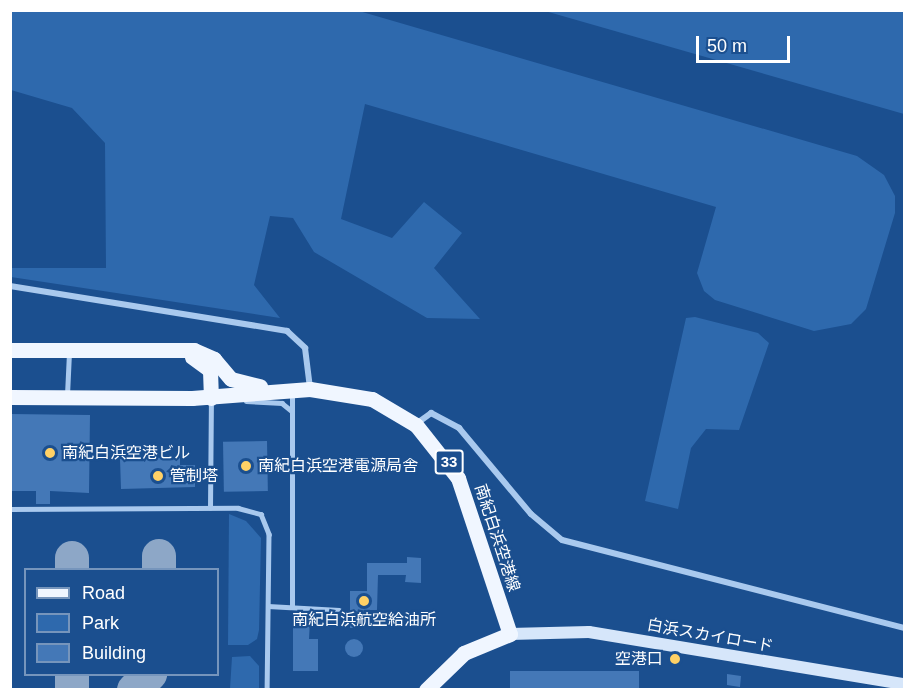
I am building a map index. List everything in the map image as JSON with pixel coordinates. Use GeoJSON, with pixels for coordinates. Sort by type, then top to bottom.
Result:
{"type":"FeatureCollection","features":[{"type":"Feature","properties":{"kind":"main road","name":"南紀白浜空港線"},"geometry":{"type":"LineString","coordinates":[[10,350],[160,350],[204,353],[240,384],[292,390]]}},
{"type":"Feature","properties":{"kind":"main road"},"geometry":{"type":"LineString","coordinates":[[160,350],[207,366],[211,398]]}},
{"type":"Feature","properties":{"kind":"main road","name":"南紀白浜空港線"},"geometry":{"type":"LineString","coordinates":[[10,398],[211,398],[310,388],[372,399],[416,425],[458,478],[510,634]]}},
{"type":"Feature","properties":{"kind":"main road"},"geometry":{"type":"LineString","coordinates":[[426,690],[464,653],[510,634]]}},
{"type":"Feature","properties":{"kind":"street"},"geometry":{"type":"LineString","coordinates":[[10,286],[287,332],[305,348],[310,388]]}},
{"type":"Feature","properties":{"kind":"street"},"geometry":{"type":"LineString","coordinates":[[416,425],[431,413],[459,428],[531,514],[562,540],[904,628]]}},
{"type":"Feature","properties":{"kind":"street","name":"白浜スカイロード"},"geometry":{"type":"LineString","coordinates":[[510,634],[589,632],[904,684]]}},
{"type":"Feature","properties":{"kind":"lane"},"geometry":{"type":"LineString","coordinates":[[66,397],[69,350]]}},
{"type":"Feature","properties":{"kind":"lane"},"geometry":{"type":"LineString","coordinates":[[292,390],[292,607]]}},
{"type":"Feature","properties":{"kind":"lane"},"geometry":{"type":"LineString","coordinates":[[210,508],[211,398],[275,402],[292,411]]}},
{"type":"Feature","properties":{"kind":"lane"},"geometry":{"type":"LineString","coordinates":[[10,509],[250,508],[266,519],[267,690]]}},
{"type":"Feature","properties":{"kind":"lane"},"geometry":{"type":"LineString","coordinates":[[268,606],[339,610]]}},
{"type":"Feature","properties":{"kind":"green space"},"geometry":{"type":"Polygon","coordinates":[[[10,11],[359,11],[857,156],[884,175],[895,196],[895,213],[866,309],[851,324],[814,331],[715,300],[704,291],[697,273],[716,207],[365,104],[341,219],[392,238],[424,202],[462,233],[434,268],[480,319],[427,318],[314,252],[293,218],[270,216],[254,285],[280,318],[11,277],[11,268],[106,268],[105,143],[72,108],[11,90],[10,11]]]}},
{"type":"Feature","properties":{"kind":"green space"},"geometry":{"type":"Polygon","coordinates":[[[545,11],[904,11],[904,114],[545,11]]]}},
{"type":"Feature","properties":{"kind":"green space"},"geometry":{"type":"Polygon","coordinates":[[[695,317],[758,333],[769,343],[739,430],[706,429],[691,448],[678,509],[645,501],[686,318],[695,317]]]}},
{"type":"Feature","properties":{"kind":"green space"},"geometry":{"type":"Polygon","coordinates":[[[229,514],[246,521],[261,538],[259,630],[257,639],[248,645],[228,645],[229,514]]]}},
{"type":"Feature","properties":{"kind":"green space"},"geometry":{"type":"Polygon","coordinates":[[[250,656],[259,666],[259,689],[230,689],[232,657],[250,656]]]}},
{"type":"Feature","properties":{"kind":"building","name":"南紀白浜空港ビル"},"geometry":{"type":"Polygon","coordinates":[[[10,414],[90,415],[89,493],[50,491],[50,504],[36,504],[36,491],[10,491],[10,414]]]}},
{"type":"Feature","properties":{"kind":"building","name":"南紀白浜空港電源局舎"},"geometry":{"type":"Polygon","coordinates":[[[267,441],[268,491],[224,492],[223,442],[267,441]]]}},
{"type":"Feature","properties":{"kind":"building","name":"管制塔"},"geometry":{"type":"Polygon","coordinates":[[[180,457],[180,465],[195,465],[195,487],[121,489],[120,459],[180,457]]]}},
{"type":"Feature","properties":{"kind":"building"},"geometry":{"type":"Polygon","coordinates":[[[407,557],[421,558],[421,583],[405,582],[406,575],[378,575],[377,610],[364,610],[364,628],[350,628],[350,591],[367,591],[367,563],[407,563],[407,557]]]}},
{"type":"Feature","properties":{"kind":"building"},"geometry":{"type":"Polygon","coordinates":[[[293,619],[310,620],[309,639],[318,639],[318,671],[293,671],[293,619]]]}},
{"type":"Feature","properties":{"kind":"building"},"geometry":{"type":"Polygon","coordinates":[[[354,639],[360,642],[363,648],[360,654],[354,657],[348,654],[345,648],[348,642],[354,639]]]}},
{"type":"Feature","properties":{"kind":"building"},"geometry":{"type":"Polygon","coordinates":[[[510,671],[639,671],[639,690],[510,690],[510,671]]]}},
{"type":"Feature","properties":{"kind":"building"},"geometry":{"type":"Polygon","coordinates":[[[727,674],[741,676],[740,687],[727,685],[727,674]]]}},
{"type":"Feature","properties":{"kind":"taxiway"},"geometry":{"type":"LineString","coordinates":[[159,556],[159,568]]}},
{"type":"Feature","properties":{"kind":"taxiway"},"geometry":{"type":"LineString","coordinates":[[72,558],[72,568]]}},
{"type":"Feature","properties":{"kind":"taxiway"},"geometry":{"type":"LineString","coordinates":[[72,676],[72,690]]}},
{"type":"Feature","properties":{"kind":"taxiway"},"geometry":{"type":"LineString","coordinates":[[134,690],[148,676]]}},
{"type":"Feature","properties":{"kind":"place","name":"南紀白浜空港ビル"},"geometry":{"type":"Point","coordinates":[50,453]}},
{"type":"Feature","properties":{"kind":"place","name":"南紀白浜空港電源局舎"},"geometry":{"type":"Point","coordinates":[246,466]}},
{"type":"Feature","properties":{"kind":"place","name":"管制塔"},"geometry":{"type":"Point","coordinates":[158,476]}},
{"type":"Feature","properties":{"kind":"place","name":"南紀白浜航空給油所"},"geometry":{"type":"Point","coordinates":[364,601]}},
{"type":"Feature","properties":{"kind":"place","name":"空港口"},"geometry":{"type":"Point","coordinates":[675,659]}}]}
